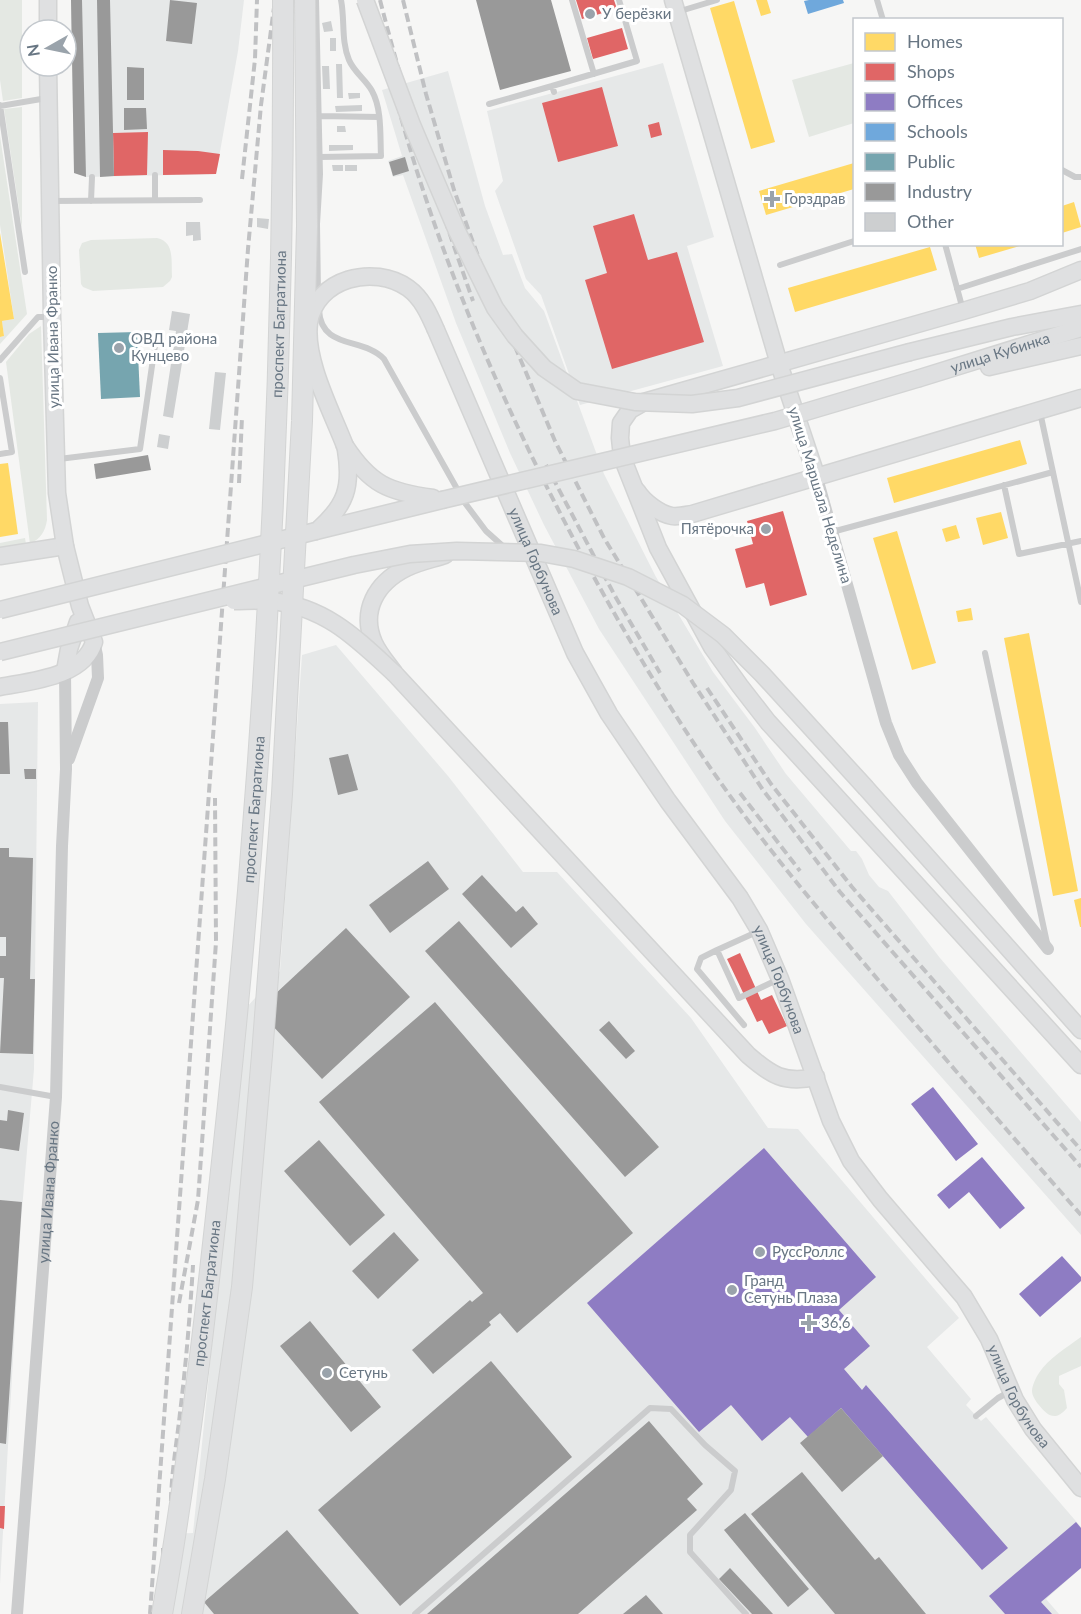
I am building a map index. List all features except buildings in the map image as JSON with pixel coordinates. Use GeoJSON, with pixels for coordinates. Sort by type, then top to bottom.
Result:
{"type":"FeatureCollection","features":[{"type":"Feature","properties":{"kind":"main road","name":"проспект Багратиона"},"geometry":{"type":"LineString","coordinates":[[162,1614],[187,1466],[213,1244],[234,1047],[256,794],[276,418],[284,151],[283,0]]}},
{"type":"Feature","properties":{"kind":"main road","name":"проспект Багратиона"},"geometry":{"type":"LineString","coordinates":[[192,1614],[214,1490],[242,1287],[271,963],[302,421],[307,216],[305,0]]}},
{"type":"Feature","properties":{"kind":"street"},"geometry":{"type":"LineString","coordinates":[[48,0],[48,18]]}},
{"type":"Feature","properties":{"kind":"street"},"geometry":{"type":"LineString","coordinates":[[365,0],[412,124],[457,231],[495,308],[515,336],[544,368],[577,391],[635,402],[692,404],[738,398],[1012,327],[1081,314]]}},
{"type":"Feature","properties":{"kind":"street","name":"улица Маршала Неделина"},"geometry":{"type":"LineString","coordinates":[[674,6],[779,364],[817,478],[886,723],[899,755],[917,783],[1048,949]]}},
{"type":"Feature","properties":{"kind":"street","name":"улица Ивана Франко"},"geometry":{"type":"LineString","coordinates":[[48,78],[55,459],[60,520],[80,606],[94,642],[98,678],[66,769]]}},
{"type":"Feature","properties":{"kind":"street"},"geometry":{"type":"LineString","coordinates":[[1081,270],[1030,291],[644,402],[630,410],[621,423],[620,438],[622,458],[658,548],[712,647],[761,713],[1081,1065]]}},
{"type":"Feature","properties":{"kind":"street","name":"улица Горбунова"},"geometry":{"type":"LineString","coordinates":[[345,446],[312,363],[308,341],[309,322],[317,303],[332,286],[357,276],[382,277],[408,288],[424,305],[575,653],[609,714],[668,801],[740,898],[759,930],[780,979],[831,1121],[851,1161],[880,1199],[964,1297],[989,1339],[1011,1391],[1033,1429],[1081,1488]]}},
{"type":"Feature","properties":{"kind":"street","name":"улица Кубинка"},"geometry":{"type":"LineString","coordinates":[[0,610],[442,500],[775,421],[946,371],[1081,328]]}},
{"type":"Feature","properties":{"kind":"street"},"geometry":{"type":"LineString","coordinates":[[946,371],[982,368],[1081,346]]}},
{"type":"Feature","properties":{"kind":"street"},"geometry":{"type":"LineString","coordinates":[[658,548],[658,535],[665,527],[692,514],[1081,398]]}},
{"type":"Feature","properties":{"kind":"street"},"geometry":{"type":"LineString","coordinates":[[345,446],[358,465],[390,490],[442,500]]}},
{"type":"Feature","properties":{"kind":"street"},"geometry":{"type":"LineString","coordinates":[[316,531],[334,516],[345,497],[349,468],[345,446]]}},
{"type":"Feature","properties":{"kind":"street"},"geometry":{"type":"LineString","coordinates":[[632,484],[640,497],[657,510],[673,516],[692,514]]}},
{"type":"Feature","properties":{"kind":"street"},"geometry":{"type":"LineString","coordinates":[[0,556],[65,546]]}},
{"type":"Feature","properties":{"kind":"street"},"geometry":{"type":"LineString","coordinates":[[395,674],[375,645],[368,628],[368,611],[373,596],[386,582],[406,568],[458,551]]}},
{"type":"Feature","properties":{"kind":"street"},"geometry":{"type":"LineString","coordinates":[[0,652],[354,565],[410,554],[458,551],[541,553],[574,559],[628,577],[683,604],[723,635],[762,674],[866,788],[1081,1030]]}},
{"type":"Feature","properties":{"kind":"street"},"geometry":{"type":"LineString","coordinates":[[179,608],[231,601],[271,601],[308,609],[326,617],[349,632],[395,674],[748,1055],[769,1073],[798,1081],[816,1077]]}},
{"type":"Feature","properties":{"kind":"street","name":"улица Ивана Франко"},"geometry":{"type":"LineString","coordinates":[[17,1614],[56,1097],[66,769],[65,671],[80,606]]}},
{"type":"Feature","properties":{"kind":"street"},"geometry":{"type":"LineString","coordinates":[[0,687],[28,682],[65,671],[86,658],[94,642]]}},
{"type":"Feature","properties":{"kind":"lane"},"geometry":{"type":"LineString","coordinates":[[316,0],[320,157],[316,224],[319,314],[326,329],[338,340],[378,352],[384,358],[465,503],[486,531],[517,558],[535,559]]}},
{"type":"Feature","properties":{"kind":"lane"},"geometry":{"type":"LineString","coordinates":[[320,157],[381,156],[379,117],[372,92],[350,62],[344,41],[341,0]]}},
{"type":"Feature","properties":{"kind":"lane"},"geometry":{"type":"LineString","coordinates":[[572,0],[594,74]]}},
{"type":"Feature","properties":{"kind":"lane"},"geometry":{"type":"LineString","coordinates":[[489,104],[553,89],[637,61],[620,0]]}},
{"type":"Feature","properties":{"kind":"lane"},"geometry":{"type":"LineString","coordinates":[[674,6],[717,0]]}},
{"type":"Feature","properties":{"kind":"lane"},"geometry":{"type":"LineString","coordinates":[[878,0],[882,18]]}},
{"type":"Feature","properties":{"kind":"lane"},"geometry":{"type":"LineString","coordinates":[[25,272],[0,105],[48,98]]}},
{"type":"Feature","properties":{"kind":"lane"},"geometry":{"type":"LineString","coordinates":[[319,116],[379,117]]}},
{"type":"Feature","properties":{"kind":"lane"},"geometry":{"type":"LineString","coordinates":[[1063,171],[1075,177],[1081,177]]}},
{"type":"Feature","properties":{"kind":"lane"},"geometry":{"type":"LineString","coordinates":[[155,175],[155,200]]}},
{"type":"Feature","properties":{"kind":"lane"},"geometry":{"type":"LineString","coordinates":[[91,201],[92,177]]}},
{"type":"Feature","properties":{"kind":"lane"},"geometry":{"type":"LineString","coordinates":[[50,201],[200,200]]}},
{"type":"Feature","properties":{"kind":"lane"},"geometry":{"type":"LineString","coordinates":[[780,265],[853,243]]}},
{"type":"Feature","properties":{"kind":"lane"},"geometry":{"type":"LineString","coordinates":[[946,246],[963,311]]}},
{"type":"Feature","properties":{"kind":"lane"},"geometry":{"type":"LineString","coordinates":[[957,290],[1081,249]]}},
{"type":"Feature","properties":{"kind":"lane"},"geometry":{"type":"LineString","coordinates":[[0,360],[38,316],[52,317]]}},
{"type":"Feature","properties":{"kind":"lane"},"geometry":{"type":"LineString","coordinates":[[55,459],[140,449],[155,345]]}},
{"type":"Feature","properties":{"kind":"lane"},"geometry":{"type":"LineString","coordinates":[[0,378],[12,452],[0,454]]}},
{"type":"Feature","properties":{"kind":"lane"},"geometry":{"type":"LineString","coordinates":[[1040,411],[1081,602]]}},
{"type":"Feature","properties":{"kind":"lane"},"geometry":{"type":"LineString","coordinates":[[832,532],[1053,472]]}},
{"type":"Feature","properties":{"kind":"lane"},"geometry":{"type":"LineString","coordinates":[[1004,485],[1019,554],[1081,541]]}},
{"type":"Feature","properties":{"kind":"lane"},"geometry":{"type":"LineString","coordinates":[[985,653],[1048,949]]}},
{"type":"Feature","properties":{"kind":"lane"},"geometry":{"type":"LineString","coordinates":[[744,1025],[696,969],[701,958],[759,930]]}},
{"type":"Feature","properties":{"kind":"lane"},"geometry":{"type":"LineString","coordinates":[[717,950],[740,998],[780,979]]}},
{"type":"Feature","properties":{"kind":"lane"},"geometry":{"type":"LineString","coordinates":[[0,1087],[56,1097]]}},
{"type":"Feature","properties":{"kind":"lane"},"geometry":{"type":"LineString","coordinates":[[976,1416],[998,1398],[1011,1391]]}},
{"type":"Feature","properties":{"kind":"lane"},"geometry":{"type":"LineString","coordinates":[[415,1614],[650,1408],[671,1409],[705,1445],[735,1471],[731,1490],[690,1535],[690,1552],[746,1614]]}},
{"type":"Feature","properties":{"kind":"shaded area"},"geometry":{"type":"Polygon","coordinates":[[[0,0],[22,0],[22,18],[18,18],[18,78],[22,78],[22,98],[3,101],[0,80],[0,0]]]}},
{"type":"Feature","properties":{"kind":"shaded area"},"geometry":{"type":"Polygon","coordinates":[[[71,0],[244,0],[238,51],[216,174],[86,177],[74,173],[72,78],[78,78],[78,18],[71,18],[71,0]]]}},
{"type":"Feature","properties":{"kind":"shaded area"},"geometry":{"type":"Polygon","coordinates":[[[663,63],[714,237],[687,246],[723,366],[580,405],[541,295],[526,279],[495,191],[503,181],[487,111],[663,63]]]}},
{"type":"Feature","properties":{"kind":"shaded area"},"geometry":{"type":"Polygon","coordinates":[[[853,63],[853,123],[809,137],[792,80],[853,63]]]}},
{"type":"Feature","properties":{"kind":"shaded area"},"geometry":{"type":"Polygon","coordinates":[[[448,71],[485,206],[503,255],[512,254],[525,288],[544,311],[604,474],[656,577],[713,672],[786,774],[851,851],[856,851],[869,875],[879,887],[888,891],[940,958],[1081,1122],[1081,1235],[806,924],[725,821],[599,629],[544,525],[510,453],[456,323],[403,175],[393,177],[388,161],[402,156],[382,90],[448,71]]]}},
{"type":"Feature","properties":{"kind":"shaded area"},"geometry":{"type":"Polygon","coordinates":[[[22,107],[22,229],[4,109],[22,107]]]}},
{"type":"Feature","properties":{"kind":"shaded area"},"geometry":{"type":"Polygon","coordinates":[[[0,136],[27,314],[0,344],[0,337],[4,336],[2,321],[14,319],[0,225],[0,136]]]}},
{"type":"Feature","properties":{"kind":"shaded area"},"geometry":{"type":"Polygon","coordinates":[[[157,238],[167,244],[171,253],[172,277],[163,287],[93,291],[81,284],[79,250],[82,243],[91,240],[157,238]]]}},
{"type":"Feature","properties":{"kind":"shaded area"},"geometry":{"type":"Polygon","coordinates":[[[41,326],[47,520],[42,534],[30,544],[6,362],[29,334],[41,326]]]}},
{"type":"Feature","properties":{"kind":"shaded area"},"geometry":{"type":"Polygon","coordinates":[[[25,538],[26,544],[0,549],[0,543],[25,538]]]}},
{"type":"Feature","properties":{"kind":"shaded area"},"geometry":{"type":"Polygon","coordinates":[[[336,645],[448,776],[523,872],[557,872],[691,1018],[768,1128],[798,1129],[959,1318],[927,1347],[971,1399],[966,1405],[981,1421],[986,1417],[1081,1527],[1081,1568],[1046,1599],[1059,1614],[172,1614],[166,1534],[193,1533],[246,1008],[280,971],[302,655],[336,645]]]}},
{"type":"Feature","properties":{"kind":"shaded area"},"geometry":{"type":"Polygon","coordinates":[[[38,702],[34,1069],[21,1221],[0,1584],[0,704],[38,702]]]}},
{"type":"Feature","properties":{"kind":"shaded area"},"geometry":{"type":"Polygon","coordinates":[[[1081,1337],[1081,1366],[1059,1376],[1059,1384],[1064,1390],[1067,1408],[1059,1415],[1052,1416],[1045,1412],[1035,1399],[1032,1393],[1033,1384],[1048,1363],[1081,1337]]]}},
{"type":"Feature","properties":{"kind":"railway"},"geometry":{"type":"LineString","coordinates":[[242,179],[255,59],[257,0]]}},
{"type":"Feature","properties":{"kind":"railway"},"geometry":{"type":"LineString","coordinates":[[150,1614],[248,249],[261,105],[275,0]]}},
{"type":"Feature","properties":{"kind":"railway"},"geometry":{"type":"LineString","coordinates":[[370,0],[416,169],[460,293],[501,390],[546,486],[630,640],[704,758],[764,841],[826,919],[1081,1215]]}},
{"type":"Feature","properties":{"kind":"railway"},"geometry":{"type":"LineString","coordinates":[[380,0],[423,152],[473,301]]}},
{"type":"Feature","properties":{"kind":"railway"},"geometry":{"type":"LineString","coordinates":[[403,0],[426,94],[454,190],[486,278],[555,441],[604,538],[693,683],[763,790],[840,892],[1081,1167]]}},
{"type":"Feature","properties":{"kind":"railway"},"geometry":{"type":"LineString","coordinates":[[239,483],[242,417]]}},
{"type":"Feature","properties":{"kind":"railway"},"geometry":{"type":"LineString","coordinates":[[546,465],[615,596],[660,673]]}},
{"type":"Feature","properties":{"kind":"railway"},"geometry":{"type":"LineString","coordinates":[[707,688],[771,784],[852,887],[1081,1150]]}},
{"type":"Feature","properties":{"kind":"railway"},"geometry":{"type":"LineString","coordinates":[[740,793],[800,871]]}},
{"type":"Feature","properties":{"kind":"railway"},"geometry":{"type":"LineString","coordinates":[[179,1303],[198,1200],[216,942],[215,798]]}},
{"type":"Feature","properties":{"kind":"railway"},"geometry":{"type":"LineString","coordinates":[[172,1528],[172,1485],[186,1358],[193,1265]]}},
{"type":"Feature","properties":{"kind":"railway"},"geometry":{"type":"LineString","coordinates":[[163,1548],[163,1614]]}},
{"type":"Feature","properties":{"kind":"place","name":"У берёзки"},"geometry":{"type":"Point","coordinates":[590,14]}},
{"type":"Feature","properties":{"kind":"place","name":"Горздрав"},"geometry":{"type":"Point","coordinates":[772,199]}},
{"type":"Feature","properties":{"kind":"place","name":"ОВД района Кунцево"},"geometry":{"type":"Point","coordinates":[119,348]}},
{"type":"Feature","properties":{"kind":"place","name":"Пятёрочка"},"geometry":{"type":"Point","coordinates":[766,529]}},
{"type":"Feature","properties":{"kind":"place","name":"РуссРоллс"},"geometry":{"type":"Point","coordinates":[760,1252]}},
{"type":"Feature","properties":{"kind":"place","name":"Гранд Сетунь Плаза"},"geometry":{"type":"Point","coordinates":[732,1290]}},
{"type":"Feature","properties":{"kind":"place","name":"36,6"},"geometry":{"type":"Point","coordinates":[809,1323]}},
{"type":"Feature","properties":{"kind":"place","name":"Сетунь"},"geometry":{"type":"Point","coordinates":[327,1373]}}]}
